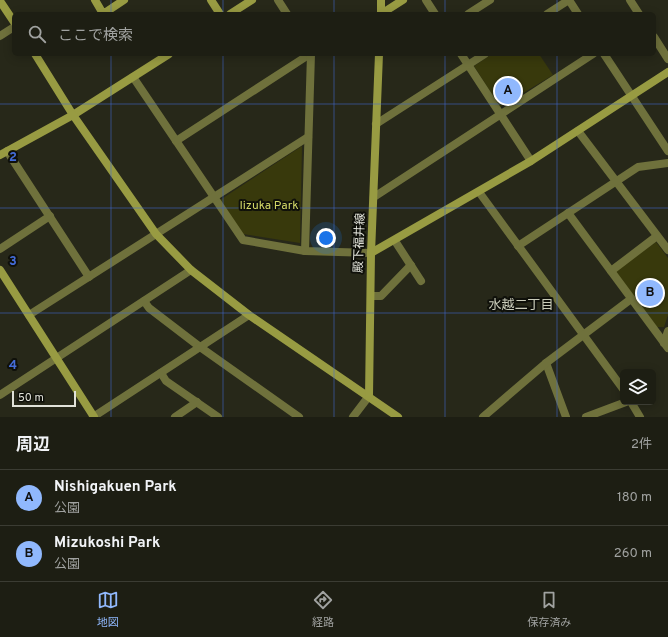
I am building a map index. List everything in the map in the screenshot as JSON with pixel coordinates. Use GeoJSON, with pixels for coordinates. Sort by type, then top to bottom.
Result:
{"type":"FeatureCollection","features":[{"type":"Feature","properties":{"kind":"street"},"geometry":{"type":"LineString","coordinates":[[0,0],[12,19]]}},
{"type":"Feature","properties":{"kind":"street"},"geometry":{"type":"LineString","coordinates":[[95,0],[102,12],[106,12],[124,0]]}},
{"type":"Feature","properties":{"kind":"street"},"geometry":{"type":"LineString","coordinates":[[211,0],[219,12]]}},
{"type":"Feature","properties":{"kind":"street"},"geometry":{"type":"LineString","coordinates":[[233,12],[252,0]]}},
{"type":"Feature","properties":{"kind":"street"},"geometry":{"type":"LineString","coordinates":[[278,0],[286,12]]}},
{"type":"Feature","properties":{"kind":"street"},"geometry":{"type":"LineString","coordinates":[[381,0],[381,12]]}},
{"type":"Feature","properties":{"kind":"street"},"geometry":{"type":"LineString","coordinates":[[384,12],[403,0]]}},
{"type":"Feature","properties":{"kind":"street"},"geometry":{"type":"LineString","coordinates":[[426,0],[434,12]]}},
{"type":"Feature","properties":{"kind":"street"},"geometry":{"type":"LineString","coordinates":[[471,12],[490,0]]}},
{"type":"Feature","properties":{"kind":"street"},"geometry":{"type":"LineString","coordinates":[[550,12],[569,0],[577,12]]}},
{"type":"Feature","properties":{"kind":"street"},"geometry":{"type":"LineString","coordinates":[[630,0],[638,12]]}},
{"type":"Feature","properties":{"kind":"street"},"geometry":{"type":"LineString","coordinates":[[0,36],[12,28]]}},
{"type":"Feature","properties":{"kind":"street"},"geometry":{"type":"LineString","coordinates":[[656,40],[668,59]]}},
{"type":"Feature","properties":{"kind":"street"},"geometry":{"type":"LineString","coordinates":[[36,56],[73,115],[156,234],[191,270],[249,315],[398,417]]}},
{"type":"Feature","properties":{"kind":"street"},"geometry":{"type":"LineString","coordinates":[[89,277],[50,216],[4,153],[73,115],[166,56]]}},
{"type":"Feature","properties":{"kind":"street"},"geometry":{"type":"LineString","coordinates":[[176,141],[307,56]]}},
{"type":"Feature","properties":{"kind":"street"},"geometry":{"type":"LineString","coordinates":[[305,251],[310,56]]}},
{"type":"Feature","properties":{"kind":"street","name":"殿下福井線"},"geometry":{"type":"LineString","coordinates":[[369,396],[371,253],[379,56]]}},
{"type":"Feature","properties":{"kind":"street"},"geometry":{"type":"LineString","coordinates":[[462,56],[531,161]]}},
{"type":"Feature","properties":{"kind":"street"},"geometry":{"type":"LineString","coordinates":[[376,124],[481,56]]}},
{"type":"Feature","properties":{"kind":"street"},"geometry":{"type":"LineString","coordinates":[[374,197],[590,56]]}},
{"type":"Feature","properties":{"kind":"street"},"geometry":{"type":"LineString","coordinates":[[605,56],[667,149]]}},
{"type":"Feature","properties":{"kind":"street"},"geometry":{"type":"LineString","coordinates":[[133,77],[243,240],[305,251],[371,253],[531,161],[668,72]]}},
{"type":"Feature","properties":{"kind":"street"},"geometry":{"type":"LineString","coordinates":[[578,131],[668,250]]}},
{"type":"Feature","properties":{"kind":"street"},"geometry":{"type":"LineString","coordinates":[[29,316],[308,137]]}},
{"type":"Feature","properties":{"kind":"street"},"geometry":{"type":"LineString","coordinates":[[518,246],[638,167],[668,163]]}},
{"type":"Feature","properties":{"kind":"street"},"geometry":{"type":"LineString","coordinates":[[479,192],[620,385]]}},
{"type":"Feature","properties":{"kind":"street"},"geometry":{"type":"LineString","coordinates":[[568,213],[666,346]]}},
{"type":"Feature","properties":{"kind":"street"},"geometry":{"type":"LineString","coordinates":[[0,249],[50,216]]}},
{"type":"Feature","properties":{"kind":"street"},"geometry":{"type":"LineString","coordinates":[[610,271],[657,236]]}},
{"type":"Feature","properties":{"kind":"street"},"geometry":{"type":"LineString","coordinates":[[394,241],[421,281]]}},
{"type":"Feature","properties":{"kind":"street"},"geometry":{"type":"LineString","coordinates":[[371,296],[381,296],[411,265]]}},
{"type":"Feature","properties":{"kind":"street"},"geometry":{"type":"LineString","coordinates":[[0,270],[94,417],[249,315]]}},
{"type":"Feature","properties":{"kind":"street"},"geometry":{"type":"LineString","coordinates":[[0,395],[191,270]]}},
{"type":"Feature","properties":{"kind":"street"},"geometry":{"type":"LineString","coordinates":[[483,417],[546,363],[631,299]]}},
{"type":"Feature","properties":{"kind":"street"},"geometry":{"type":"LineString","coordinates":[[144,301],[149,308],[200,347],[299,417]]}},
{"type":"Feature","properties":{"kind":"street"},"geometry":{"type":"LineString","coordinates":[[666,346],[668,331]]}},
{"type":"Feature","properties":{"kind":"street"},"geometry":{"type":"LineString","coordinates":[[546,363],[566,417]]}},
{"type":"Feature","properties":{"kind":"street"},"geometry":{"type":"LineString","coordinates":[[161,373],[166,381],[218,417]]}},
{"type":"Feature","properties":{"kind":"street"},"geometry":{"type":"LineString","coordinates":[[354,417],[369,396]]}},
{"type":"Feature","properties":{"kind":"street"},"geometry":{"type":"LineString","coordinates":[[175,417],[197,402]]}},
{"type":"Feature","properties":{"kind":"street"},"geometry":{"type":"LineString","coordinates":[[586,417],[620,404]]}},
{"type":"Feature","properties":{"kind":"street"},"geometry":{"type":"LineString","coordinates":[[633,405],[640,417]]}},
{"type":"Feature","properties":{"kind":"green space"},"geometry":{"type":"Polygon","coordinates":[[[489,56],[540,56],[553,75],[500,107],[474,66],[489,56]]]}},
{"type":"Feature","properties":{"kind":"green space","name":"Iizuka Park"},"geometry":{"type":"Polygon","coordinates":[[[302,146],[300,243],[243,234],[220,200],[302,146]]]}},
{"type":"Feature","properties":{"kind":"green space"},"geometry":{"type":"Polygon","coordinates":[[[656,242],[668,258],[668,315],[664,327],[657,327],[615,271],[656,242]]]}},
{"type":"Feature","properties":{"kind":"place","name":"Nishigakuen Park"},"geometry":{"type":"Point","coordinates":[508,91]}},
{"type":"Feature","properties":{"kind":"place","name":"Mizukoshi Park"},"geometry":{"type":"Point","coordinates":[650,293]}},
{"type":"Feature","properties":{"kind":"district","name":"水越二丁目"},"geometry":{"type":"Point","coordinates":[521,306]}}]}
